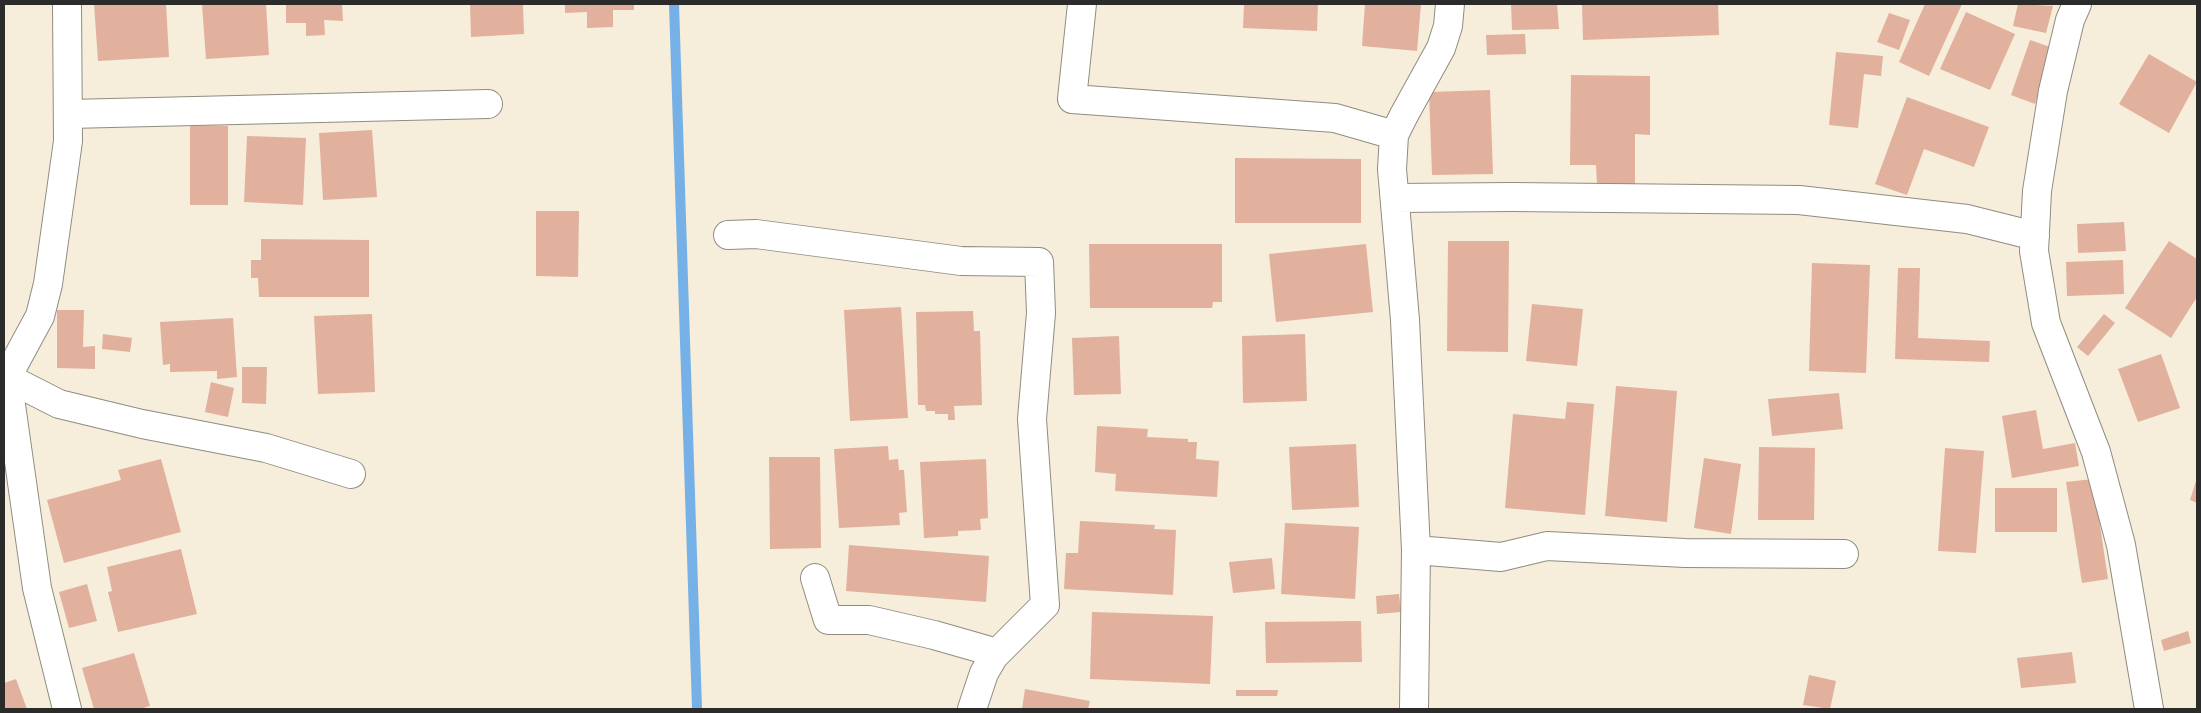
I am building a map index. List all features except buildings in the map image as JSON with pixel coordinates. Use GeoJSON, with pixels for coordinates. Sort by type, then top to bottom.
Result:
{"type":"FeatureCollection","features":[{"type":"Feature","properties":{"kind":"street"},"geometry":{"type":"LineString","coordinates":[[67,4],[68,142],[48,284],[40,316],[5,376],[37,588],[67,709]]}},
{"type":"Feature","properties":{"kind":"street"},"geometry":{"type":"LineString","coordinates":[[1082,4],[1072,99],[1335,118],[1394,135]]}},
{"type":"Feature","properties":{"kind":"street"},"geometry":{"type":"LineString","coordinates":[[1414,709],[1416,550],[1405,320],[1392,169],[1394,135],[1441,48],[1448,26],[1450,4]]}},
{"type":"Feature","properties":{"kind":"street"},"geometry":{"type":"LineString","coordinates":[[2077,4],[2070,20],[2052,91],[2037,191],[2034,251],[2046,323],[2096,452],[2121,546],[2149,709]]}},
{"type":"Feature","properties":{"kind":"street"},"geometry":{"type":"LineString","coordinates":[[69,114],[488,104]]}},
{"type":"Feature","properties":{"kind":"street"},"geometry":{"type":"LineString","coordinates":[[1395,198],[1512,197],[1799,200],[1967,220],[2035,236]]}},
{"type":"Feature","properties":{"kind":"street"},"geometry":{"type":"LineString","coordinates":[[728,235],[756,234],[962,260],[1039,262],[1041,313],[1032,418],[1045,605],[997,653],[984,673],[972,709]]}},
{"type":"Feature","properties":{"kind":"street"},"geometry":{"type":"LineString","coordinates":[[5,376],[59,404],[142,424],[266,448],[351,474]]}},
{"type":"Feature","properties":{"kind":"street"},"geometry":{"type":"LineString","coordinates":[[1416,550],[1501,557],[1547,546],[1685,553],[1844,554]]}},
{"type":"Feature","properties":{"kind":"street"},"geometry":{"type":"LineString","coordinates":[[815,578],[828,620],[869,620],[934,635],[997,653]]}},
{"type":"Feature","properties":{"kind":"waterway"},"geometry":{"type":"LineString","coordinates":[[674,4],[697,709]]}}]}
